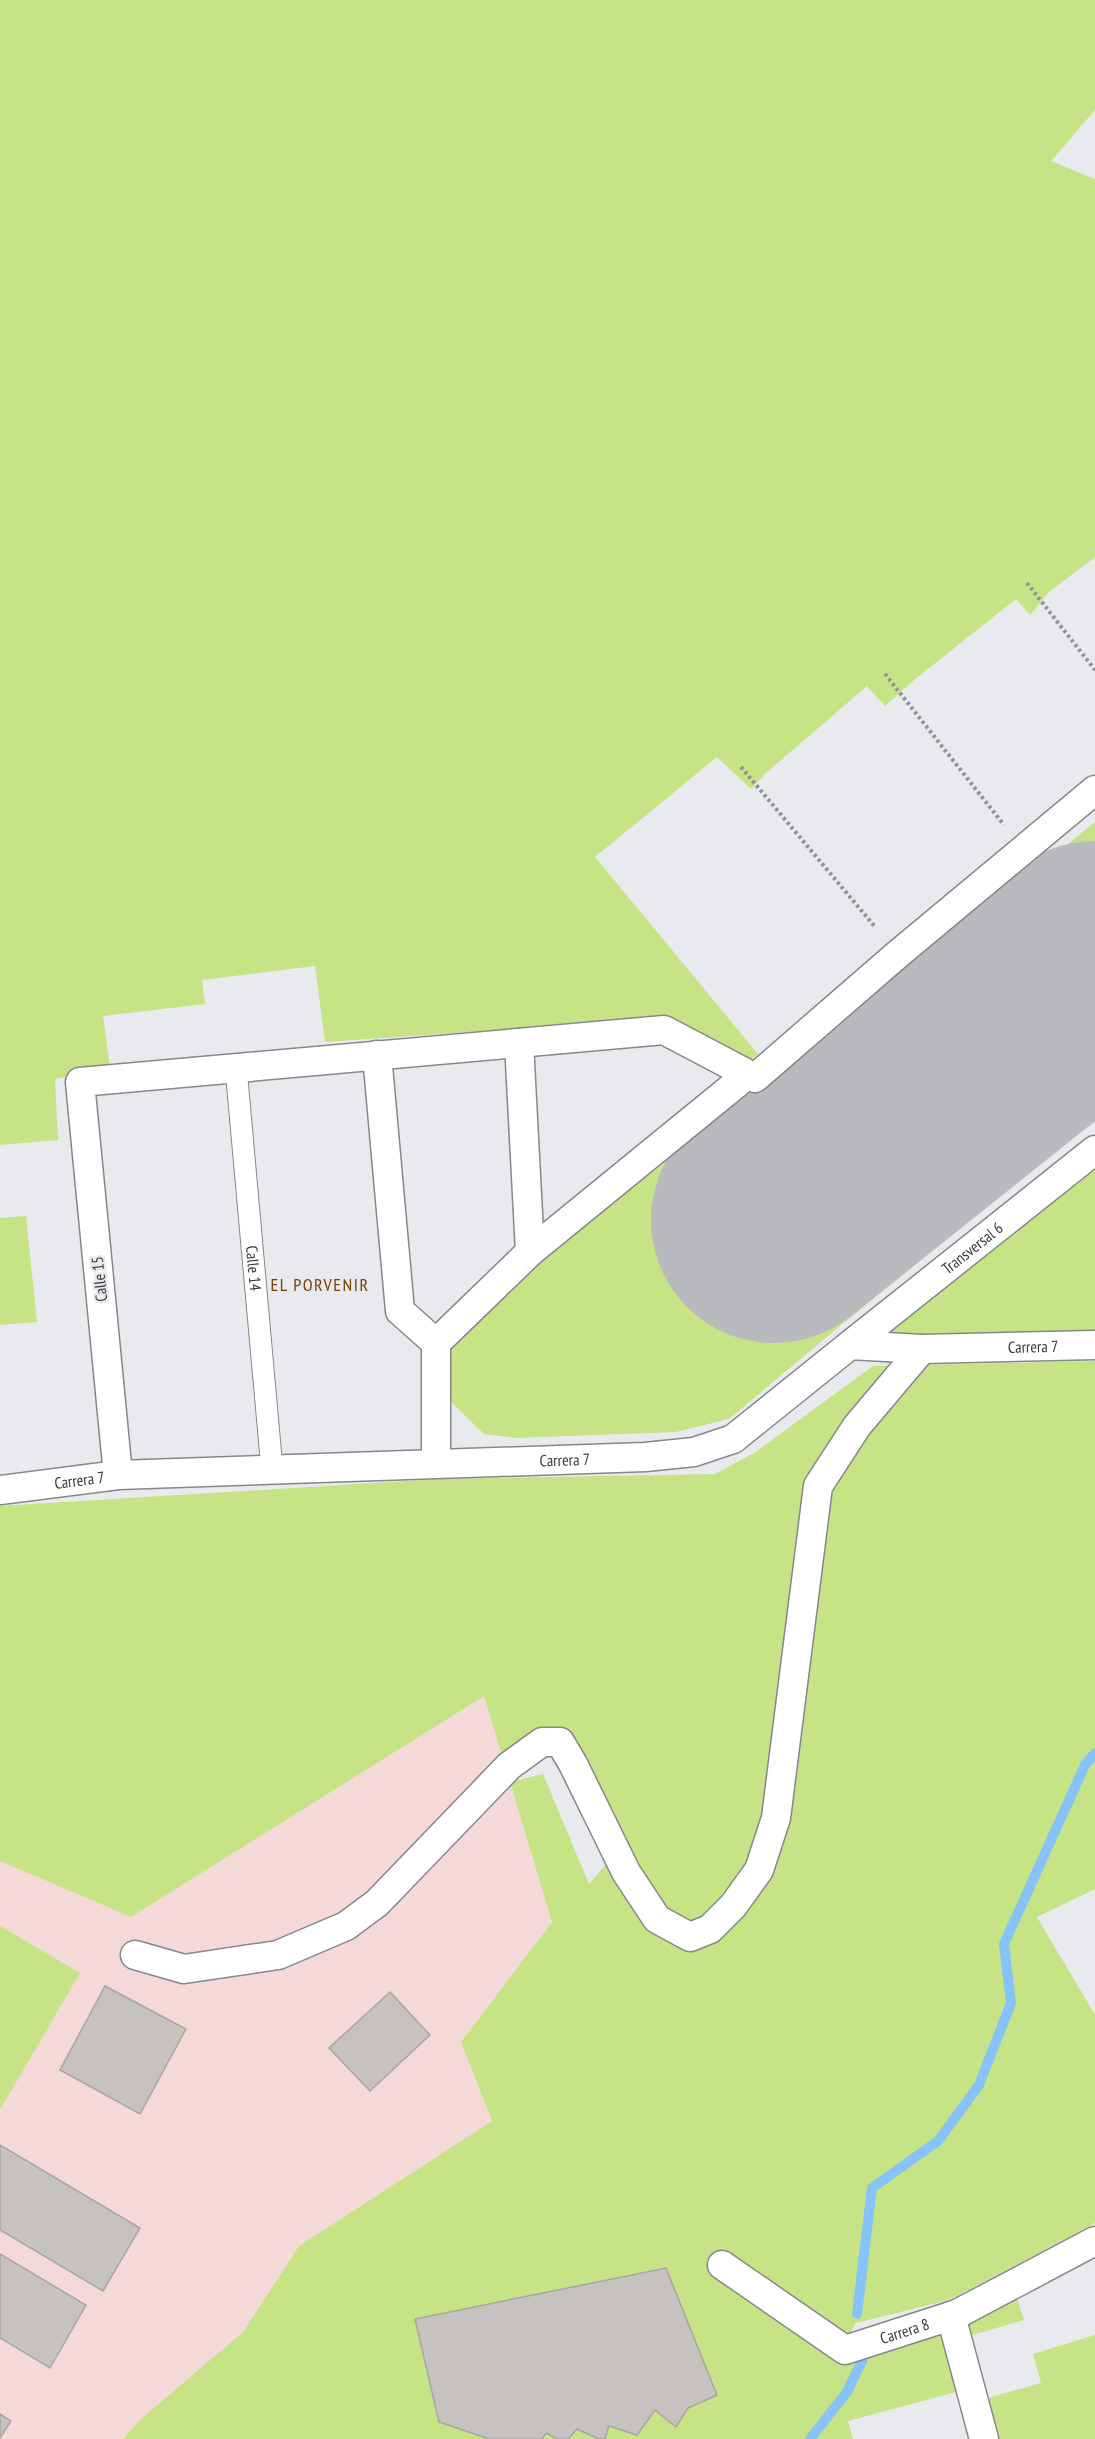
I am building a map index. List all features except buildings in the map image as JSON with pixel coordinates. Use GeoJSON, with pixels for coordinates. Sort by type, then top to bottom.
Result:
{"type":"FeatureCollection","features":[{"type":"Feature","properties":{"kind":"street"},"geometry":{"type":"LineString","coordinates":[[236,1068],[664,1030],[754,1078],[898,954],[1095,790]]}},
{"type":"Feature","properties":{"kind":"street"},"geometry":{"type":"LineString","coordinates":[[519,1042],[530,1252]]}},
{"type":"Feature","properties":{"kind":"street"},"geometry":{"type":"LineString","coordinates":[[377,1055],[400,1311],[435,1343]]}},
{"type":"Feature","properties":{"kind":"street","name":"Calle 15"},"geometry":{"type":"LineString","coordinates":[[118,1475],[80,1082],[236,1068]]}},
{"type":"Feature","properties":{"kind":"street","name":"Calle 14"},"geometry":{"type":"LineString","coordinates":[[236,1068],[272,1469]]}},
{"type":"Feature","properties":{"kind":"street"},"geometry":{"type":"LineString","coordinates":[[436,1463],[435,1343],[530,1252],[747,1075]]}},
{"type":"Feature","properties":{"kind":"street","name":"Transversal 6"},"geometry":{"type":"LineString","coordinates":[[850,1345],[1095,1150]]}},
{"type":"Feature","properties":{"kind":"street","name":"Carrera 7"},"geometry":{"type":"LineString","coordinates":[[0,1490],[118,1475],[645,1457],[694,1452],[733,1439],[850,1345],[922,1349],[1095,1345]]}},
{"type":"Feature","properties":{"kind":"street"},"geometry":{"type":"LineString","coordinates":[[135,1955],[184,1969],[278,1955],[346,1926],[377,1903],[509,1766],[542,1742],[560,1742],[626,1872],[657,1918],[690,1937],[710,1929],[733,1906],[759,1870],[776,1818],[818,1486],[857,1426],[922,1349]]}},
{"type":"Feature","properties":{"kind":"street","name":"Carrera 8"},"geometry":{"type":"LineString","coordinates":[[722,2265],[844,2350],[951,2316],[1095,2241]]}},
{"type":"Feature","properties":{"kind":"street"},"geometry":{"type":"LineString","coordinates":[[951,2316],[984,2439]]}},
{"type":"Feature","properties":{"kind":"path"},"geometry":{"type":"LineString","coordinates":[[1027,582],[1095,670]]}},
{"type":"Feature","properties":{"kind":"path"},"geometry":{"type":"LineString","coordinates":[[885,674],[1023,849]]}},
{"type":"Feature","properties":{"kind":"path"},"geometry":{"type":"LineString","coordinates":[[741,767],[898,954]]}},
{"type":"Feature","properties":{"kind":"shaded area"},"geometry":{"type":"Polygon","coordinates":[[[484,1695],[552,1922],[461,2042],[492,2121],[299,2246],[243,2332],[142,2418],[123,2439],[0,2439],[0,1861],[131,1917],[484,1695]]]}},
{"type":"Feature","properties":{"kind":"green space"},"geometry":{"type":"Polygon","coordinates":[[[0,0],[1095,0],[1095,110],[1051,161],[1095,179],[1095,557],[1049,592],[1030,615],[1016,599],[885,706],[867,686],[767,772],[751,789],[717,757],[595,857],[758,1054],[747,1063],[665,1018],[325,1042],[315,966],[202,980],[205,1004],[103,1016],[110,1068],[55,1079],[58,1140],[0,1145],[0,0]]]}},
{"type":"Feature","properties":{"kind":"green space"},"geometry":{"type":"Polygon","coordinates":[[[1095,822],[1095,1119],[729,1419],[676,1432],[515,1438],[484,1434],[446,1397],[444,1346],[577,1230],[751,1097],[1095,822]]]}},
{"type":"Feature","properties":{"kind":"green space"},"geometry":{"type":"Polygon","coordinates":[[[1095,1165],[1095,1332],[876,1334],[1095,1165]]]}},
{"type":"Feature","properties":{"kind":"green space"},"geometry":{"type":"Polygon","coordinates":[[[26,1216],[37,1322],[0,1325],[0,1218],[26,1216]]]}},
{"type":"Feature","properties":{"kind":"green space"},"geometry":{"type":"Polygon","coordinates":[[[1095,1361],[1095,1889],[1037,1917],[1095,2015],[1095,2223],[949,2300],[856,2323],[846,2341],[843,2360],[1016,2295],[1024,2320],[962,2338],[980,2400],[1041,2383],[1033,2354],[1095,2335],[1095,2439],[973,2439],[960,2391],[848,2421],[853,2439],[123,2439],[142,2418],[243,2332],[299,2246],[492,2121],[461,2042],[552,1922],[510,1782],[543,1774],[589,1884],[623,1844],[563,1733],[502,1755],[484,1696],[131,1917],[0,1861],[0,1506],[439,1479],[715,1474],[754,1453],[873,1366],[1095,1361]]]}},
{"type":"Feature","properties":{"kind":"green space"},"geometry":{"type":"Polygon","coordinates":[[[0,1926],[80,1973],[0,2110],[0,1926]]]}},
{"type":"Feature","properties":{"kind":"waterway"},"geometry":{"type":"LineString","coordinates":[[857,2314],[872,2188],[938,2141],[979,2085],[1011,2003],[1004,1944],[1085,1765],[1095,1753]]}},
{"type":"Feature","properties":{"kind":"waterway"},"geometry":{"type":"LineString","coordinates":[[810,2439],[847,2392],[862,2361]]}},
{"type":"Feature","properties":{"kind":"runway"},"geometry":{"type":"LineString","coordinates":[[774,1220],[1095,964]]}},
{"type":"Feature","properties":{"kind":"district","name":"EL PORVENIR"},"geometry":{"type":"Point","coordinates":[320,1284]}}]}
